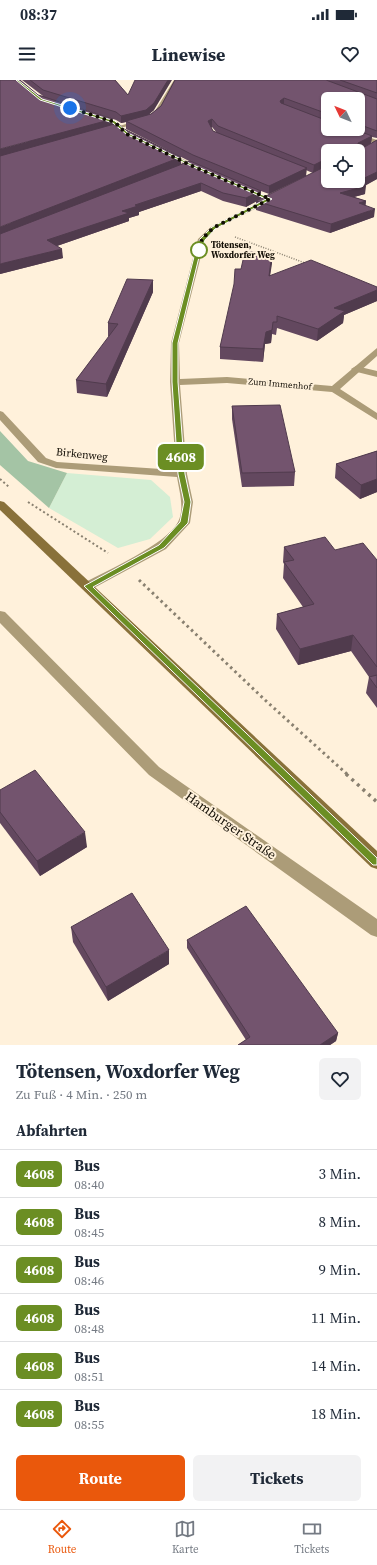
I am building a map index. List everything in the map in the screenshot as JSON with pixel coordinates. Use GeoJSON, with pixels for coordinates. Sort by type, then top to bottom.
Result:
{"type":"FeatureCollection","features":[{"type":"Feature","properties":{"kind":"main road"},"geometry":{"type":"LineString","coordinates":[[0,504],[376,859]]}},
{"type":"Feature","properties":{"kind":"street"},"geometry":{"type":"LineString","coordinates":[[98,134],[149,119],[157,112],[176,80]]}},
{"type":"Feature","properties":{"kind":"street"},"geometry":{"type":"LineString","coordinates":[[114,122],[127,134]]}},
{"type":"Feature","properties":{"kind":"street"},"geometry":{"type":"LineString","coordinates":[[358,136],[377,143]]}},
{"type":"Feature","properties":{"kind":"street"},"geometry":{"type":"LineString","coordinates":[[371,147],[377,143]]}},
{"type":"Feature","properties":{"kind":"street"},"geometry":{"type":"LineString","coordinates":[[162,151],[205,171]]}},
{"type":"Feature","properties":{"kind":"street"},"geometry":{"type":"LineString","coordinates":[[183,168],[190,165]]}},
{"type":"Feature","properties":{"kind":"street"},"geometry":{"type":"LineString","coordinates":[[88,586],[162,546],[184,523],[187,502],[182,474],[175,382],[175,343],[198,253],[202,239],[213,228],[269,197]]}},
{"type":"Feature","properties":{"kind":"street"},"geometry":{"type":"LineString","coordinates":[[334,389],[377,351]]}},
{"type":"Feature","properties":{"kind":"street"},"geometry":{"type":"LineString","coordinates":[[356,369],[377,374]]}},
{"type":"Feature","properties":{"kind":"street","name":"Zum Immenhof"},"geometry":{"type":"LineString","coordinates":[[175,382],[227,380],[334,389],[377,417]]}},
{"type":"Feature","properties":{"kind":"street","name":"Birkenweg"},"geometry":{"type":"LineString","coordinates":[[0,414],[42,460],[56,465],[182,474]]}},
{"type":"Feature","properties":{"kind":"street","name":"Hamburger Straße"},"geometry":{"type":"LineString","coordinates":[[0,615],[154,771],[377,929]]}},
{"type":"Feature","properties":{"kind":"path"},"geometry":{"type":"LineString","coordinates":[[213,228],[310,265]]}},
{"type":"Feature","properties":{"kind":"path"},"geometry":{"type":"LineString","coordinates":[[0,479],[11,489]]}},
{"type":"Feature","properties":{"kind":"path"},"geometry":{"type":"LineString","coordinates":[[24,498],[103,548],[264,700],[377,802]]}},
{"type":"Feature","properties":{"kind":"green space"},"geometry":{"type":"Polygon","coordinates":[[[0,431],[28,461],[67,473],[49,508],[0,465],[0,431]]]}},
{"type":"Feature","properties":{"kind":"green space"},"geometry":{"type":"Polygon","coordinates":[[[67,473],[151,480],[170,497],[173,517],[150,539],[118,548],[49,508],[67,473]]]}},
{"type":"Feature","properties":{"kind":"building"},"geometry":{"type":"Polygon","coordinates":[[[0,80],[20,80],[38,95],[113,119],[0,149],[0,80]]]}},
{"type":"Feature","properties":{"kind":"building"},"geometry":{"type":"Polygon","coordinates":[[[30,80],[115,80],[128,95],[135,80],[168,80],[154,103],[146,110],[121,116],[116,112],[43,90],[30,80]]]}},
{"type":"Feature","properties":{"kind":"building"},"geometry":{"type":"Polygon","coordinates":[[[175,80],[326,80],[358,92],[321,92],[321,111],[284,98],[280,101],[281,103],[321,118],[321,136],[365,136],[365,133],[372,136],[358,144],[321,144],[321,162],[314,165],[218,126],[212,119],[208,121],[213,131],[307,168],[269,186],[193,155],[126,121],[151,114],[161,106],[175,80]]]}},
{"type":"Feature","properties":{"kind":"building"},"geometry":{"type":"Polygon","coordinates":[[[340,80],[377,80],[377,93],[340,80]]]}},
{"type":"Feature","properties":{"kind":"building"},"geometry":{"type":"Polygon","coordinates":[[[365,95],[377,99],[377,131],[365,127],[365,95]]]}},
{"type":"Feature","properties":{"kind":"building"},"geometry":{"type":"Polygon","coordinates":[[[118,123],[124,129],[181,157],[0,227],[0,156],[118,123]]]}},
{"type":"Feature","properties":{"kind":"building"},"geometry":{"type":"Polygon","coordinates":[[[377,140],[377,172],[365,178],[365,147],[377,140]]]}},
{"type":"Feature","properties":{"kind":"building"},"geometry":{"type":"Polygon","coordinates":[[[190,161],[261,191],[246,198],[223,193],[201,183],[135,205],[138,206],[122,211],[129,213],[47,240],[62,249],[0,264],[0,234],[190,161]]]}},
{"type":"Feature","properties":{"kind":"building"},"geometry":{"type":"Polygon","coordinates":[[[321,168],[321,188],[359,188],[340,193],[366,201],[359,203],[375,209],[331,224],[256,201],[321,168]]]}},
{"type":"Feature","properties":{"kind":"building"},"geometry":{"type":"Polygon","coordinates":[[[245,251],[272,253],[269,276],[311,260],[377,287],[377,290],[334,308],[345,311],[318,329],[277,316],[277,322],[273,322],[272,330],[266,332],[263,349],[220,347],[234,284],[235,269],[241,269],[245,251]]]}},
{"type":"Feature","properties":{"kind":"building"},"geometry":{"type":"Polygon","coordinates":[[[127,279],[153,280],[106,384],[76,380],[118,324],[108,323],[127,279]]]}},
{"type":"Feature","properties":{"kind":"building"},"geometry":{"type":"Polygon","coordinates":[[[280,405],[295,472],[242,473],[232,406],[280,405]]]}},
{"type":"Feature","properties":{"kind":"building"},"geometry":{"type":"Polygon","coordinates":[[[377,451],[377,479],[361,485],[336,464],[377,451]]]}},
{"type":"Feature","properties":{"kind":"building"},"geometry":{"type":"Polygon","coordinates":[[[325,537],[335,550],[363,543],[377,560],[377,667],[353,635],[300,649],[277,614],[314,604],[284,562],[294,560],[284,547],[325,537]]]}},
{"type":"Feature","properties":{"kind":"building"},"geometry":{"type":"Polygon","coordinates":[[[377,675],[377,688],[369,677],[377,675]]]}},
{"type":"Feature","properties":{"kind":"building"},"geometry":{"type":"Polygon","coordinates":[[[35,770],[85,832],[37,861],[0,812],[0,790],[35,770]]]}},
{"type":"Feature","properties":{"kind":"building"},"geometry":{"type":"Polygon","coordinates":[[[132,893],[169,950],[106,987],[71,927],[132,893]]]}},
{"type":"Feature","properties":{"kind":"building"},"geometry":{"type":"Polygon","coordinates":[[[246,906],[338,1033],[320,1045],[238,1045],[250,1037],[187,940],[246,906]]]}},
{"type":"Feature","properties":{"kind":"bus line","name":"4608"},"geometry":{"type":"LineString","coordinates":[[17,80],[41,100],[114,122],[127,134],[190,165],[270,199],[213,228],[202,239],[198,253],[175,343],[175,382],[182,474],[187,502],[184,523],[162,546],[88,586],[377,862]]}},
{"type":"Feature","properties":{"kind":"place","name":"Tötensen, Woxdorfer Weg"},"geometry":{"type":"Point","coordinates":[199,250]}},
{"type":"Feature","properties":{"kind":"route"},"geometry":{"type":"LineString","coordinates":[[70,108],[114,122],[127,134],[190,165],[270,199],[213,228],[202,239],[198,253],[199,250]]}}]}
